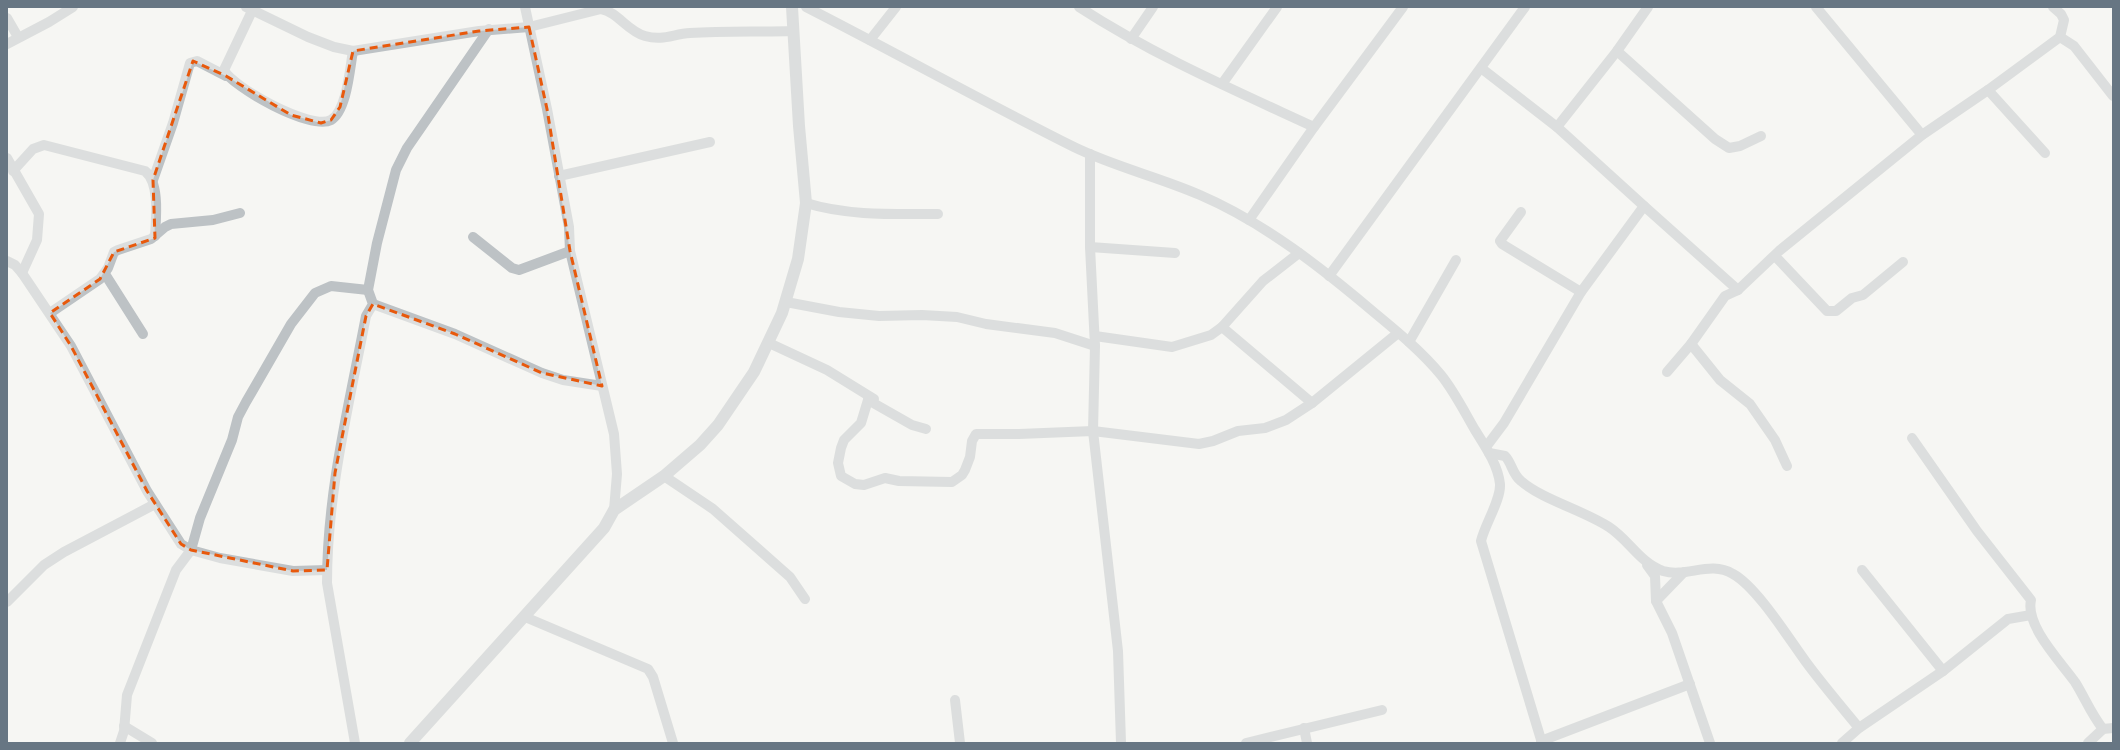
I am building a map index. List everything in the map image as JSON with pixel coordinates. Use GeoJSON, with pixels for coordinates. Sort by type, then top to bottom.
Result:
{"type":"FeatureCollection","features":[{"type":"Feature","properties":{"kind":"street"},"geometry":{"type":"LineString","coordinates":[[7,44],[49,22],[72,7]]}},
{"type":"Feature","properties":{"kind":"street"},"geometry":{"type":"LineString","coordinates":[[410,743],[604,528],[614,510],[617,474],[614,434],[570,251],[568,227],[559,176],[525,7]]}},
{"type":"Feature","properties":{"kind":"street"},"geometry":{"type":"LineString","coordinates":[[614,510],[664,476],[700,445],[718,425],[742,391],[769,343],[786,302],[798,259],[806,203],[792,31],[792,7]]}},
{"type":"Feature","properties":{"kind":"street"},"geometry":{"type":"LineString","coordinates":[[806,7],[973,96],[1090,154],[1125,169],[1200,195],[1249,220],[1299,253],[1409,342],[1441,375],[1487,450],[1500,485],[1498,496],[1486,523],[1481,541],[1542,742],[1690,684]]}},
{"type":"Feature","properties":{"kind":"street"},"geometry":{"type":"LineString","coordinates":[[870,40],[896,7]]}},
{"type":"Feature","properties":{"kind":"street"},"geometry":{"type":"LineString","coordinates":[[1079,7],[1131,39],[1314,127]]}},
{"type":"Feature","properties":{"kind":"street"},"geometry":{"type":"LineString","coordinates":[[1131,39],[1153,7]]}},
{"type":"Feature","properties":{"kind":"street"},"geometry":{"type":"LineString","coordinates":[[1222,84],[1277,7]]}},
{"type":"Feature","properties":{"kind":"street"},"geometry":{"type":"LineString","coordinates":[[1249,220],[1314,127],[1403,7]]}},
{"type":"Feature","properties":{"kind":"street"},"geometry":{"type":"LineString","coordinates":[[1329,276],[1526,7]]}},
{"type":"Feature","properties":{"kind":"street"},"geometry":{"type":"LineString","coordinates":[[1557,127],[1617,51],[1648,7]]}},
{"type":"Feature","properties":{"kind":"street"},"geometry":{"type":"LineString","coordinates":[[1816,7],[1922,135]]}},
{"type":"Feature","properties":{"kind":"street"},"geometry":{"type":"LineString","coordinates":[[1667,372],[1691,344],[1725,296],[1738,290],[1775,256],[1922,135],[1988,90],[2060,37],[2064,20],[2061,14],[2053,7]]}},
{"type":"Feature","properties":{"kind":"street"},"geometry":{"type":"LineString","coordinates":[[226,76],[224,70],[256,10],[308,37],[334,47],[353,51],[489,29],[530,27],[601,9],[612,13],[632,30],[643,36],[664,38],[689,33],[792,31]]}},
{"type":"Feature","properties":{"kind":"street"},"geometry":{"type":"LineString","coordinates":[[7,18],[18,37]]}},
{"type":"Feature","properties":{"kind":"street"},"geometry":{"type":"LineString","coordinates":[[355,743],[327,583],[327,570],[331,503],[335,473],[366,316],[373,304],[368,290],[377,243],[396,170],[407,148],[489,29]]}},
{"type":"Feature","properties":{"kind":"street"},"geometry":{"type":"LineString","coordinates":[[2060,37],[2074,46],[2113,96]]}},
{"type":"Feature","properties":{"kind":"street"},"geometry":{"type":"LineString","coordinates":[[155,236],[156,209],[153,180],[173,123],[190,63],[196,61],[226,76],[290,115],[320,122],[331,120],[340,107],[347,85],[353,51]]}},
{"type":"Feature","properties":{"kind":"street"},"geometry":{"type":"LineString","coordinates":[[1617,51],[1715,139],[1729,148],[1740,146],[1761,136]]}},
{"type":"Feature","properties":{"kind":"street"},"geometry":{"type":"LineString","coordinates":[[1481,68],[1557,127],[1738,290]]}},
{"type":"Feature","properties":{"kind":"street"},"geometry":{"type":"LineString","coordinates":[[1988,90],[2045,153]]}},
{"type":"Feature","properties":{"kind":"street"},"geometry":{"type":"LineString","coordinates":[[559,176],[710,142]]}},
{"type":"Feature","properties":{"kind":"street"},"geometry":{"type":"LineString","coordinates":[[14,171],[33,149],[44,145],[145,171],[153,180]]}},
{"type":"Feature","properties":{"kind":"street"},"geometry":{"type":"LineString","coordinates":[[1090,154],[1090,247],[1095,341],[1093,431],[1118,651],[1121,743]]}},
{"type":"Feature","properties":{"kind":"street"},"geometry":{"type":"LineString","coordinates":[[7,158],[39,214],[37,240],[22,273]]}},
{"type":"Feature","properties":{"kind":"street"},"geometry":{"type":"LineString","coordinates":[[806,203],[823,208],[854,212],[938,214]]}},
{"type":"Feature","properties":{"kind":"street"},"geometry":{"type":"LineString","coordinates":[[1487,450],[1581,292],[1644,206]]}},
{"type":"Feature","properties":{"kind":"street"},"geometry":{"type":"LineString","coordinates":[[50,313],[105,274],[114,252],[155,236],[171,224],[213,220],[240,212]]}},
{"type":"Feature","properties":{"kind":"street"},"geometry":{"type":"LineString","coordinates":[[1521,212],[1500,240],[1502,244],[1581,292]]}},
{"type":"Feature","properties":{"kind":"street"},"geometry":{"type":"LineString","coordinates":[[473,237],[512,268],[519,270],[570,251]]}},
{"type":"Feature","properties":{"kind":"street"},"geometry":{"type":"LineString","coordinates":[[1090,247],[1175,253]]}},
{"type":"Feature","properties":{"kind":"street"},"geometry":{"type":"LineString","coordinates":[[786,302],[839,312],[879,316],[930,315],[957,317],[986,324],[1055,333],[1095,341],[1172,347],[1211,335],[1222,327],[1263,281],[1299,253]]}},
{"type":"Feature","properties":{"kind":"street"},"geometry":{"type":"LineString","coordinates":[[1775,256],[1827,311],[1836,311],[1852,298],[1863,295],[1903,262]]}},
{"type":"Feature","properties":{"kind":"street"},"geometry":{"type":"LineString","coordinates":[[1409,342],[1456,260]]}},
{"type":"Feature","properties":{"kind":"street"},"geometry":{"type":"LineString","coordinates":[[7,262],[15,265],[22,273],[71,346],[155,504],[181,544],[191,550],[220,558],[293,571],[327,570]]}},
{"type":"Feature","properties":{"kind":"street"},"geometry":{"type":"LineString","coordinates":[[105,274],[143,334]]}},
{"type":"Feature","properties":{"kind":"street"},"geometry":{"type":"LineString","coordinates":[[120,743],[124,726],[127,695],[176,570],[191,550],[200,518],[227,453],[238,417],[291,324],[315,293],[323,288],[340,286],[368,290]]}},
{"type":"Feature","properties":{"kind":"street"},"geometry":{"type":"LineString","coordinates":[[373,304],[455,334],[542,373],[563,380],[602,386]]}},
{"type":"Feature","properties":{"kind":"street"},"geometry":{"type":"LineString","coordinates":[[1222,327],[1312,403]]}},
{"type":"Feature","properties":{"kind":"street"},"geometry":{"type":"LineString","coordinates":[[868,400],[861,423],[844,440],[838,463],[841,476],[855,484],[864,485],[885,478],[904,482],[925,480],[944,482],[955,480],[962,475],[967,465],[972,441],[976,434],[1093,431],[1199,444],[1213,441],[1238,430],[1275,425],[1312,403],[1398,333]]}},
{"type":"Feature","properties":{"kind":"street"},"geometry":{"type":"LineString","coordinates":[[769,343],[827,370],[874,399],[868,400]]}},
{"type":"Feature","properties":{"kind":"street"},"geometry":{"type":"LineString","coordinates":[[1691,344],[1720,380],[1750,404],[1775,440],[1787,466]]}},
{"type":"Feature","properties":{"kind":"street"},"geometry":{"type":"LineString","coordinates":[[868,400],[912,425],[926,429]]}},
{"type":"Feature","properties":{"kind":"street"},"geometry":{"type":"LineString","coordinates":[[1912,438],[1977,532],[2032,600],[2029,609],[2031,615],[2052,651],[2075,682],[2091,713],[2108,729],[2088,743]]}},
{"type":"Feature","properties":{"kind":"street"},"geometry":{"type":"LineString","coordinates":[[1487,450],[1505,456],[1515,474],[1526,485],[1582,512],[1610,528],[1627,541],[1645,562],[1655,576],[1656,600],[1672,633],[1710,743]]}},
{"type":"Feature","properties":{"kind":"street"},"geometry":{"type":"LineString","coordinates":[[664,476],[713,509],[790,577],[805,599]]}},
{"type":"Feature","properties":{"kind":"street"},"geometry":{"type":"LineString","coordinates":[[7,602],[44,565],[64,552],[155,504]]}},
{"type":"Feature","properties":{"kind":"street"},"geometry":{"type":"LineString","coordinates":[[1645,562],[1665,572],[1684,572],[1714,567],[1732,573],[1743,581],[1859,728]]}},
{"type":"Feature","properties":{"kind":"street"},"geometry":{"type":"LineString","coordinates":[[1862,570],[1943,671]]}},
{"type":"Feature","properties":{"kind":"street"},"geometry":{"type":"LineString","coordinates":[[1656,600],[1684,572]]}},
{"type":"Feature","properties":{"kind":"street"},"geometry":{"type":"LineString","coordinates":[[1842,743],[1859,728],[1943,671],[2008,619],[2031,615]]}},
{"type":"Feature","properties":{"kind":"street"},"geometry":{"type":"LineString","coordinates":[[524,617],[648,669],[653,677],[673,743]]}},
{"type":"Feature","properties":{"kind":"street"},"geometry":{"type":"LineString","coordinates":[[955,700],[960,743]]}},
{"type":"Feature","properties":{"kind":"street"},"geometry":{"type":"LineString","coordinates":[[1246,743],[1382,710]]}},
{"type":"Feature","properties":{"kind":"street"},"geometry":{"type":"LineString","coordinates":[[124,726],[152,743]]}},
{"type":"Feature","properties":{"kind":"street"},"geometry":{"type":"LineString","coordinates":[[1304,728],[1307,743]]}},
{"type":"Feature","properties":{"kind":"highlighted area"},"geometry":{"type":"Polygon","coordinates":[[[529,27],[547,109],[570,251],[602,386],[542,373],[455,334],[373,304],[366,316],[335,473],[327,570],[293,571],[191,550],[181,544],[147,491],[71,346],[50,313],[100,279],[114,252],[155,238],[153,180],[193,61],[226,76],[291,115],[321,123],[331,120],[340,107],[353,51],[479,31],[529,27]]]}}]}
